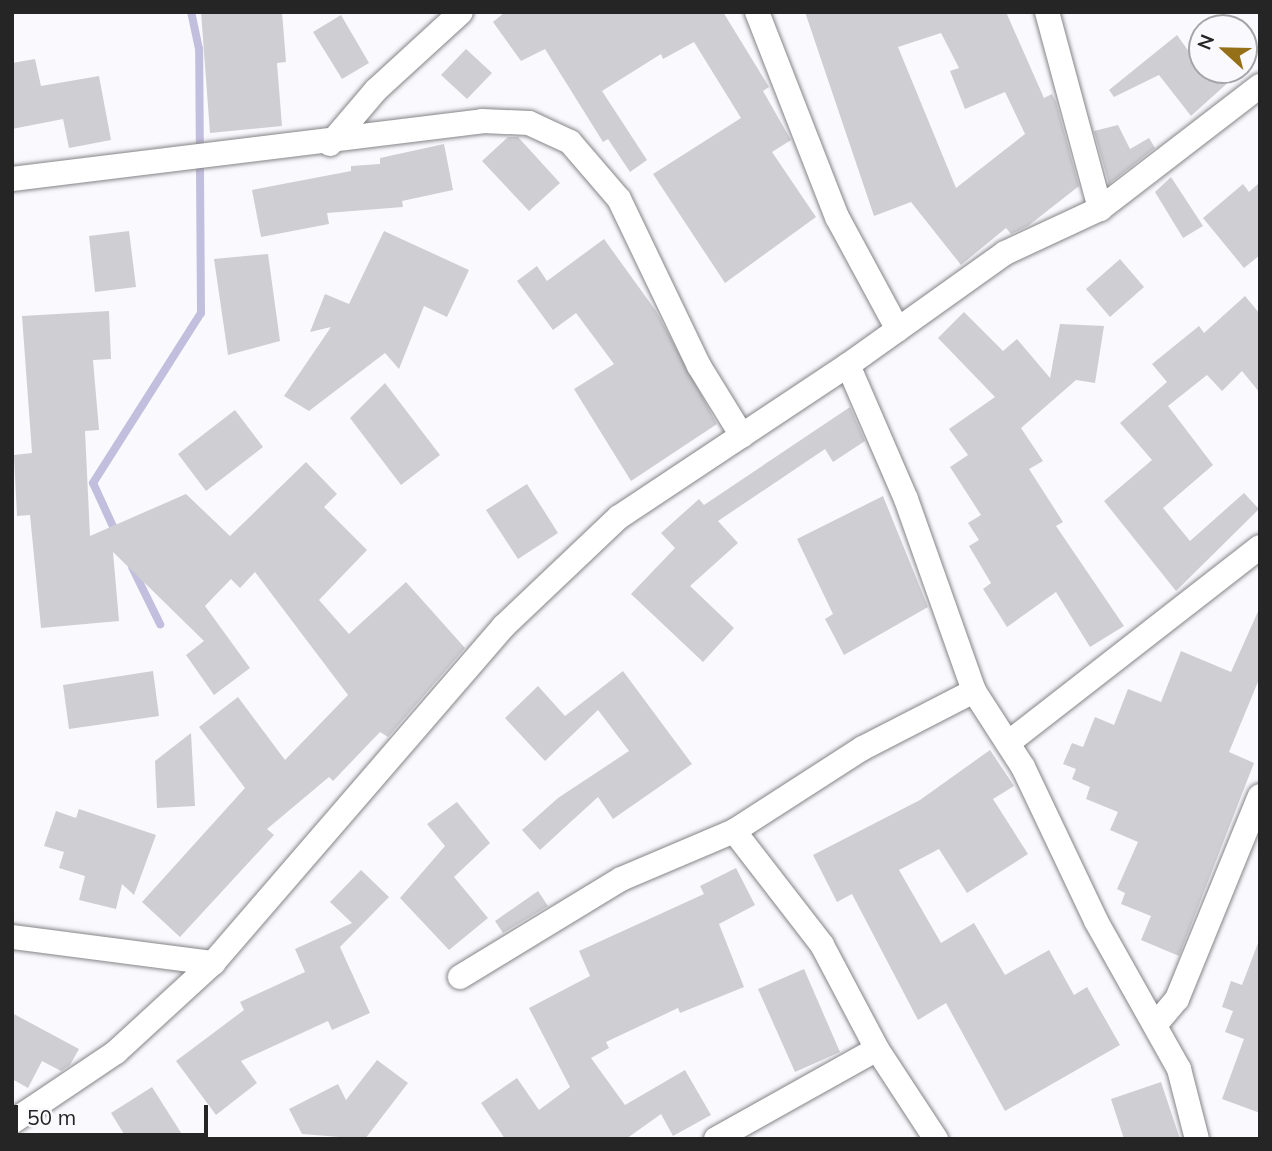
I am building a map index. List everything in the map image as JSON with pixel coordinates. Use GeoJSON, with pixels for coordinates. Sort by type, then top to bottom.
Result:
{"type":"FeatureCollection","features":[{"type":"Feature","properties":{"kind":"street"},"geometry":{"type":"LineString","coordinates":[[330,144],[376,90],[461,12]]}},
{"type":"Feature","properties":{"kind":"street"},"geometry":{"type":"LineString","coordinates":[[757,12],[837,216],[898,330]]}},
{"type":"Feature","properties":{"kind":"street"},"geometry":{"type":"LineString","coordinates":[[1047,12],[1100,209]]}},
{"type":"Feature","properties":{"kind":"street"},"geometry":{"type":"LineString","coordinates":[[1062,12],[1065,80]]}},
{"type":"Feature","properties":{"kind":"street"},"geometry":{"type":"LineString","coordinates":[[12,1122],[116,1052],[213,963],[504,626],[619,517],[848,365],[1005,253],[1100,209],[1260,86]]}},
{"type":"Feature","properties":{"kind":"street"},"geometry":{"type":"LineString","coordinates":[[12,179],[200,152],[330,144],[482,121],[529,123],[570,142],[619,199],[699,366],[742,436]]}},
{"type":"Feature","properties":{"kind":"street"},"geometry":{"type":"LineString","coordinates":[[848,365],[906,499],[974,691],[1008,743],[1096,921],[1156,1024],[1178,1069],[1197,1139]]}},
{"type":"Feature","properties":{"kind":"street"},"geometry":{"type":"LineString","coordinates":[[1008,743],[1260,547]]}},
{"type":"Feature","properties":{"kind":"street"},"geometry":{"type":"LineString","coordinates":[[460,977],[621,879],[734,831],[863,748],[974,691]]}},
{"type":"Feature","properties":{"kind":"street"},"geometry":{"type":"LineString","coordinates":[[1156,1024],[1177,999],[1260,796]]}},
{"type":"Feature","properties":{"kind":"street"},"geometry":{"type":"LineString","coordinates":[[734,831],[822,946],[877,1048],[936,1139]]}},
{"type":"Feature","properties":{"kind":"street"},"geometry":{"type":"LineString","coordinates":[[12,937],[213,963]]}},
{"type":"Feature","properties":{"kind":"street"},"geometry":{"type":"LineString","coordinates":[[716,1139],[877,1048]]}},
{"type":"Feature","properties":{"kind":"building"},"geometry":{"type":"Polygon","coordinates":[[[201,12],[282,12],[286,62],[277,63],[282,126],[210,133],[201,12]]]}},
{"type":"Feature","properties":{"kind":"building"},"geometry":{"type":"Polygon","coordinates":[[[505,12],[723,12],[769,87],[763,91],[791,140],[772,152],[816,217],[725,283],[653,174],[741,118],[694,42],[663,59],[661,54],[602,91],[647,160],[630,172],[608,139],[603,142],[545,49],[521,61],[493,22],[505,12]]]}},
{"type":"Feature","properties":{"kind":"building"},"geometry":{"type":"Polygon","coordinates":[[[805,12],[1006,12],[1044,98],[1052,94],[1056,102],[1079,186],[1028,226],[1011,234],[1006,228],[961,265],[911,202],[874,216],[805,12]],[[941,33],[898,47],[956,188],[1025,134],[1005,92],[965,109],[950,71],[959,68],[941,33]]]}},
{"type":"Feature","properties":{"kind":"building"},"geometry":{"type":"Polygon","coordinates":[[[341,15],[369,63],[342,79],[313,32],[341,15]]]}},
{"type":"Feature","properties":{"kind":"building"},"geometry":{"type":"Polygon","coordinates":[[[1177,35],[1188,50],[1188,84],[1226,84],[1191,116],[1159,75],[1114,97],[1109,90],[1177,35]]]}},
{"type":"Feature","properties":{"kind":"building"},"geometry":{"type":"Polygon","coordinates":[[[466,49],[492,73],[467,99],[441,75],[466,49]]]}},
{"type":"Feature","properties":{"kind":"building"},"geometry":{"type":"Polygon","coordinates":[[[35,59],[41,86],[99,76],[111,140],[69,148],[63,119],[12,129],[12,63],[35,59]]]}},
{"type":"Feature","properties":{"kind":"building"},"geometry":{"type":"Polygon","coordinates":[[[1118,125],[1130,149],[1149,138],[1155,148],[1109,184],[1094,131],[1118,125]]]}},
{"type":"Feature","properties":{"kind":"building"},"geometry":{"type":"Polygon","coordinates":[[[508,137],[518,137],[560,183],[529,211],[482,161],[508,137]]]}},
{"type":"Feature","properties":{"kind":"building"},"geometry":{"type":"Polygon","coordinates":[[[444,144],[453,190],[402,201],[403,207],[327,213],[329,224],[261,237],[252,190],[351,171],[351,166],[380,164],[380,158],[444,144]]]}},
{"type":"Feature","properties":{"kind":"building"},"geometry":{"type":"Polygon","coordinates":[[[1171,177],[1203,226],[1183,238],[1155,192],[1171,177]]]}},
{"type":"Feature","properties":{"kind":"building"},"geometry":{"type":"Polygon","coordinates":[[[1260,182],[1260,255],[1244,268],[1203,218],[1243,184],[1249,192],[1260,182]]]}},
{"type":"Feature","properties":{"kind":"building"},"geometry":{"type":"Polygon","coordinates":[[[129,231],[136,287],[95,292],[89,236],[129,231]]]}},
{"type":"Feature","properties":{"kind":"building"},"geometry":{"type":"Polygon","coordinates":[[[384,231],[469,270],[447,317],[424,306],[399,369],[385,353],[309,411],[284,396],[331,327],[310,332],[325,294],[349,304],[384,231]]]}},
{"type":"Feature","properties":{"kind":"building"},"geometry":{"type":"Polygon","coordinates":[[[604,239],[656,311],[717,424],[631,481],[574,389],[614,364],[576,313],[553,330],[517,281],[537,266],[547,281],[604,239]]]}},
{"type":"Feature","properties":{"kind":"building"},"geometry":{"type":"Polygon","coordinates":[[[268,254],[280,341],[228,355],[214,259],[268,254]]]}},
{"type":"Feature","properties":{"kind":"building"},"geometry":{"type":"Polygon","coordinates":[[[1120,259],[1144,287],[1110,317],[1086,289],[1120,259]]]}},
{"type":"Feature","properties":{"kind":"building"},"geometry":{"type":"Polygon","coordinates":[[[1245,296],[1260,314],[1260,393],[1242,371],[1222,391],[1207,375],[1168,406],[1213,465],[1163,508],[1190,541],[1244,493],[1259,509],[1176,591],[1104,501],[1152,460],[1120,423],[1167,382],[1152,364],[1199,326],[1204,333],[1245,296]]]}},
{"type":"Feature","properties":{"kind":"building"},"geometry":{"type":"Polygon","coordinates":[[[109,311],[111,359],[93,360],[99,430],[85,431],[90,536],[186,494],[230,536],[306,462],[337,494],[324,507],[367,550],[319,600],[349,634],[406,582],[465,648],[388,737],[380,732],[333,781],[329,777],[267,829],[274,835],[180,937],[142,902],[245,788],[199,727],[238,697],[285,760],[348,695],[255,572],[240,588],[231,579],[205,606],[250,668],[214,695],[186,655],[204,641],[113,552],[119,621],[41,628],[30,515],[17,516],[14,455],[32,453],[22,316],[109,311]]]}},
{"type":"Feature","properties":{"kind":"building"},"geometry":{"type":"Polygon","coordinates":[[[964,312],[1003,351],[1017,339],[1050,378],[1060,324],[1104,326],[1095,383],[1076,380],[1021,428],[1043,461],[1029,469],[1063,522],[1056,526],[1124,626],[1090,647],[1056,592],[1007,627],[983,589],[991,583],[969,546],[979,540],[968,523],[981,515],[950,467],[968,455],[949,429],[995,397],[938,338],[964,312]]]}},
{"type":"Feature","properties":{"kind":"building"},"geometry":{"type":"Polygon","coordinates":[[[385,383],[440,455],[401,485],[350,418],[385,383]]]}},
{"type":"Feature","properties":{"kind":"building"},"geometry":{"type":"Polygon","coordinates":[[[850,407],[865,441],[833,462],[825,449],[718,521],[738,543],[690,586],[734,628],[703,662],[631,594],[675,548],[661,533],[699,499],[704,505],[850,407]]]}},
{"type":"Feature","properties":{"kind":"building"},"geometry":{"type":"Polygon","coordinates":[[[235,410],[263,447],[206,491],[178,454],[235,410]]]}},
{"type":"Feature","properties":{"kind":"building"},"geometry":{"type":"Polygon","coordinates":[[[527,484],[558,533],[518,559],[486,510],[527,484]]]}},
{"type":"Feature","properties":{"kind":"building"},"geometry":{"type":"Polygon","coordinates":[[[883,496],[928,607],[844,655],[825,619],[833,614],[797,539],[883,496]]]}},
{"type":"Feature","properties":{"kind":"building"},"geometry":{"type":"Polygon","coordinates":[[[1260,607],[1260,677],[1229,752],[1254,763],[1179,956],[1141,940],[1151,916],[1121,904],[1125,893],[1117,889],[1138,842],[1110,830],[1118,812],[1086,799],[1090,787],[1072,779],[1076,769],[1063,764],[1072,743],[1083,747],[1095,717],[1114,725],[1128,689],[1161,702],[1181,651],[1231,672],[1260,607]]]}},
{"type":"Feature","properties":{"kind":"building"},"geometry":{"type":"Polygon","coordinates":[[[153,671],[159,716],[69,729],[63,685],[153,671]]]}},
{"type":"Feature","properties":{"kind":"building"},"geometry":{"type":"Polygon","coordinates":[[[623,671],[692,764],[613,819],[598,797],[540,850],[522,830],[558,798],[629,751],[598,710],[545,761],[505,718],[538,686],[565,716],[623,671]]]}},
{"type":"Feature","properties":{"kind":"building"},"geometry":{"type":"Polygon","coordinates":[[[191,733],[195,806],[157,808],[155,761],[191,733]]]}},
{"type":"Feature","properties":{"kind":"building"},"geometry":{"type":"Polygon","coordinates":[[[990,750],[1014,786],[993,799],[1028,854],[967,893],[939,849],[899,870],[941,943],[974,923],[1005,975],[1049,950],[1074,995],[1087,987],[1120,1045],[1005,1111],[946,1003],[918,1020],[852,894],[837,902],[813,855],[920,800],[990,750]]]}},
{"type":"Feature","properties":{"kind":"building"},"geometry":{"type":"Polygon","coordinates":[[[457,802],[490,843],[454,877],[488,918],[449,950],[400,898],[445,846],[427,824],[457,802]]]}},
{"type":"Feature","properties":{"kind":"building"},"geometry":{"type":"Polygon","coordinates":[[[79,809],[156,835],[134,895],[122,884],[116,909],[79,900],[85,876],[59,868],[64,852],[44,846],[56,811],[76,818],[79,809]]]}},
{"type":"Feature","properties":{"kind":"building"},"geometry":{"type":"Polygon","coordinates":[[[736,868],[755,905],[719,924],[744,987],[680,1013],[678,1008],[606,1042],[609,1048],[591,1058],[625,1105],[685,1070],[711,1115],[673,1136],[661,1114],[626,1139],[505,1139],[481,1103],[517,1078],[539,1110],[570,1087],[529,1008],[590,976],[579,951],[704,894],[700,886],[736,868]]]}},
{"type":"Feature","properties":{"kind":"building"},"geometry":{"type":"Polygon","coordinates":[[[361,870],[389,897],[340,947],[370,1013],[332,1030],[328,1021],[241,1061],[257,1083],[216,1115],[176,1061],[244,1010],[240,1002],[305,972],[295,949],[352,923],[330,902],[361,870]]]}},
{"type":"Feature","properties":{"kind":"building"},"geometry":{"type":"Polygon","coordinates":[[[538,891],[548,906],[503,933],[495,921],[538,891]]]}},
{"type":"Feature","properties":{"kind":"building"},"geometry":{"type":"Polygon","coordinates":[[[1258,943],[1260,1113],[1222,1099],[1244,1039],[1225,1032],[1233,1011],[1222,1007],[1231,981],[1242,985],[1258,943]]]}},
{"type":"Feature","properties":{"kind":"building"},"geometry":{"type":"Polygon","coordinates":[[[804,969],[840,1052],[795,1072],[758,989],[804,969]]]}},
{"type":"Feature","properties":{"kind":"building"},"geometry":{"type":"Polygon","coordinates":[[[12,1013],[79,1049],[70,1065],[61,1071],[42,1061],[28,1088],[12,1079],[12,1013]]]}},
{"type":"Feature","properties":{"kind":"building"},"geometry":{"type":"Polygon","coordinates":[[[377,1060],[408,1083],[365,1139],[302,1134],[289,1109],[338,1084],[346,1100],[377,1060]]]}},
{"type":"Feature","properties":{"kind":"building"},"geometry":{"type":"Polygon","coordinates":[[[1161,1082],[1180,1139],[1124,1139],[1111,1099],[1161,1082]]]}},
{"type":"Feature","properties":{"kind":"building"},"geometry":{"type":"Polygon","coordinates":[[[152,1087],[185,1139],[127,1139],[111,1113],[152,1087]]]}},
{"type":"Feature","properties":{"kind":"waterway"},"geometry":{"type":"LineString","coordinates":[[116,533],[93,483],[201,313],[199,49],[191,12]]}},
{"type":"Feature","properties":{"kind":"waterway"},"geometry":{"type":"LineString","coordinates":[[132,567],[160,624]]}}]}
